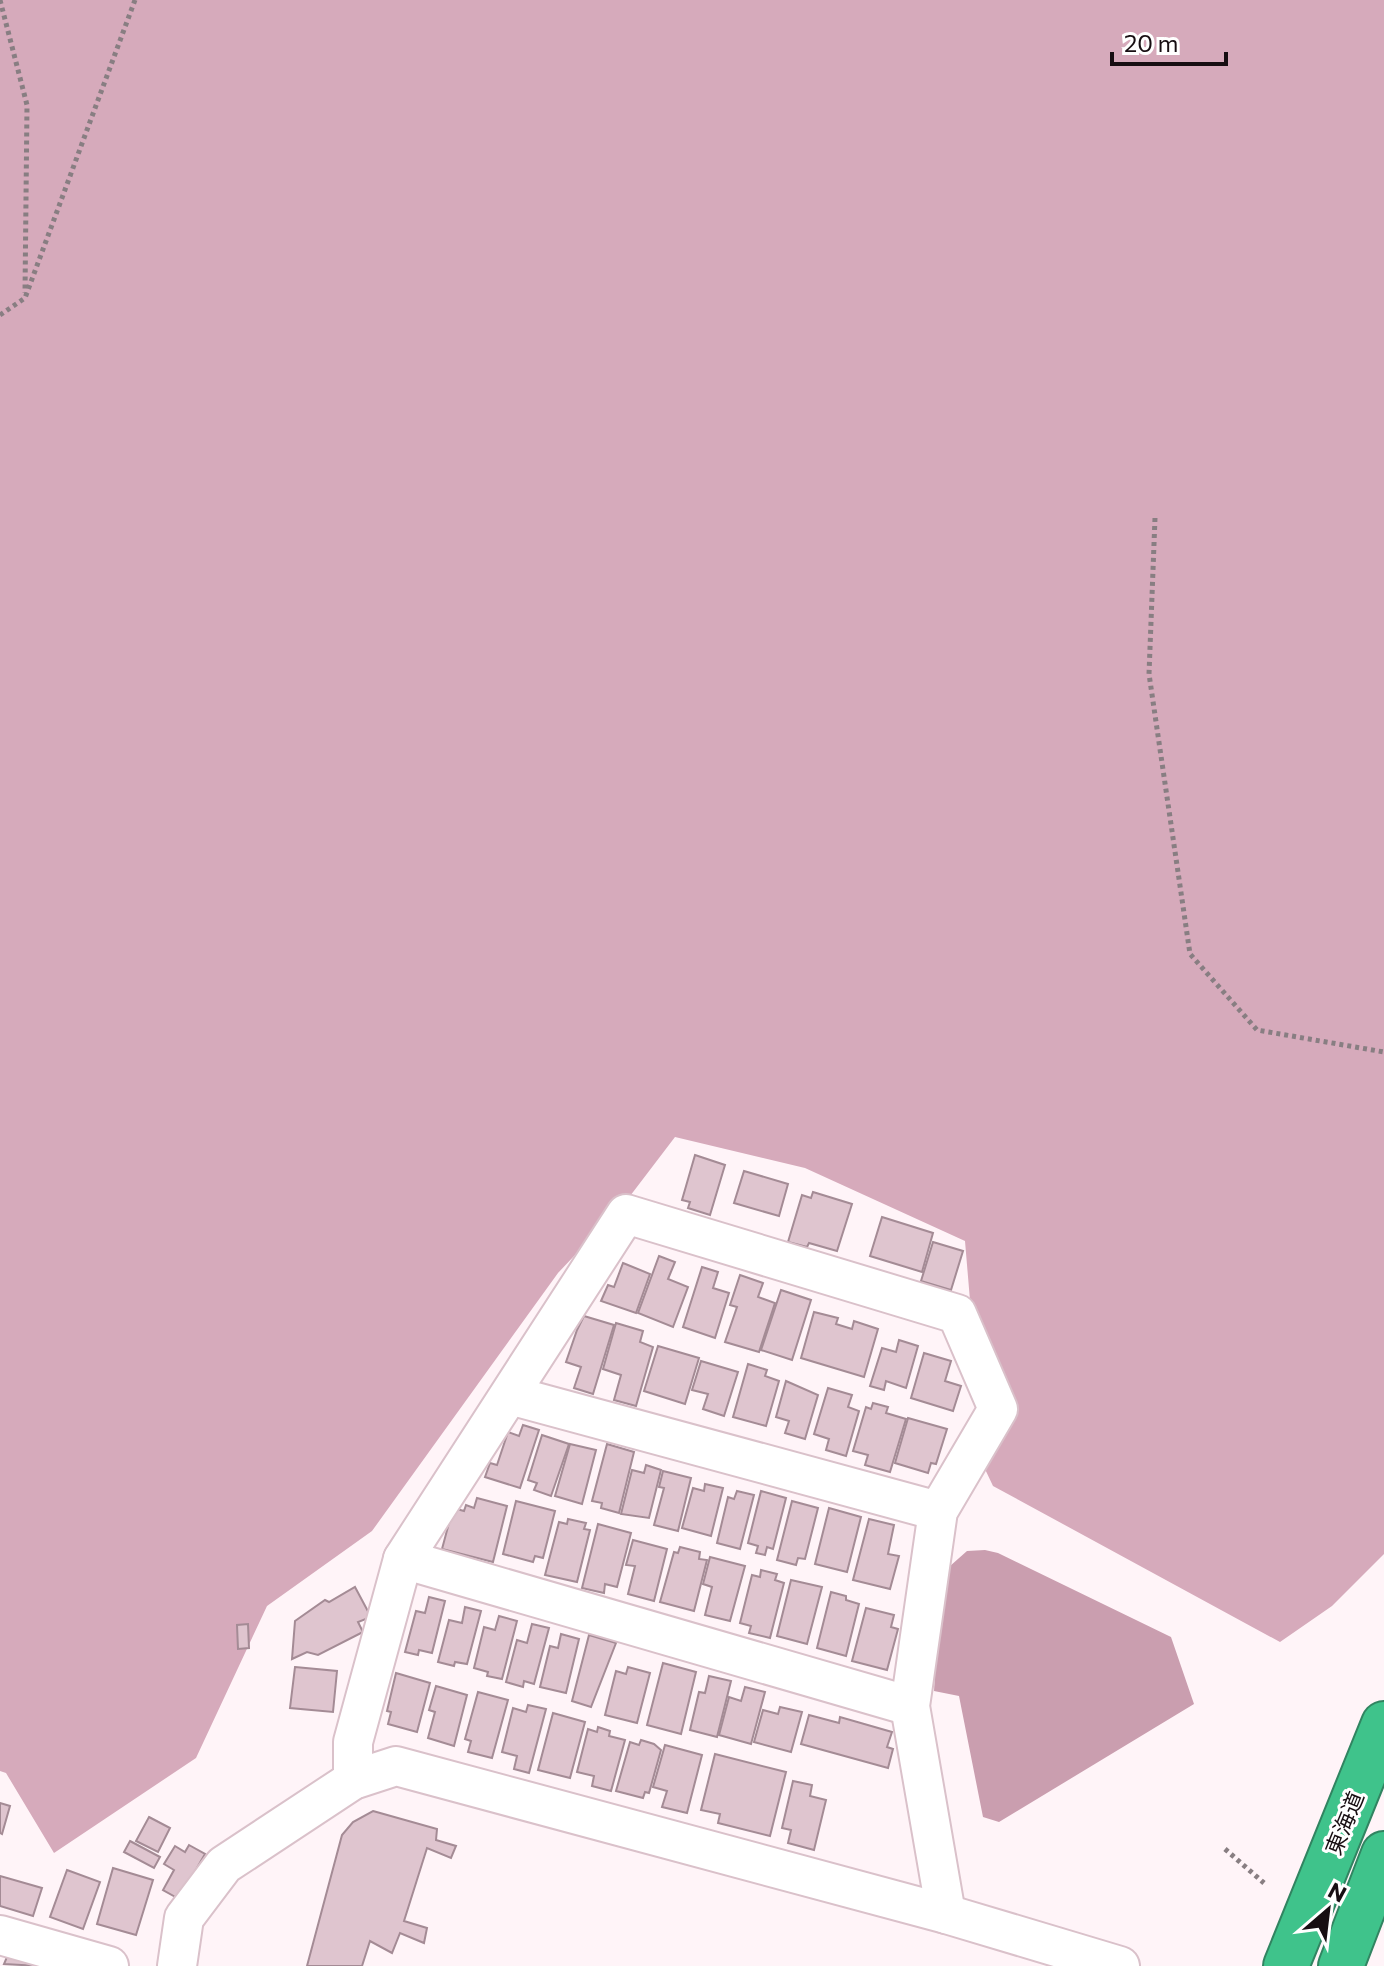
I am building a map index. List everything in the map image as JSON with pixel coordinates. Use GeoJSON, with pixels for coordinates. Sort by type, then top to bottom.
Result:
{"type":"FeatureCollection","features":[{"type":"Feature","properties":{"kind":"highway","name":"東海道"},"geometry":{"type":"LineString","coordinates":[[1286,1966],[1384,1724]]}},
{"type":"Feature","properties":{"kind":"highway"},"geometry":{"type":"LineString","coordinates":[[1341,1966],[1384,1854]]}},
{"type":"Feature","properties":{"kind":"street"},"geometry":{"type":"LineString","coordinates":[[353,1780],[353,1742],[403,1559],[626,1214],[957,1314],[998,1409],[938,1511],[910,1706],[946,1914]]}},
{"type":"Feature","properties":{"kind":"street"},"geometry":{"type":"LineString","coordinates":[[510,1395],[938,1511]]}},
{"type":"Feature","properties":{"kind":"street"},"geometry":{"type":"LineString","coordinates":[[403,1559],[910,1706]]}},
{"type":"Feature","properties":{"kind":"street"},"geometry":{"type":"LineString","coordinates":[[177,1966],[184,1918],[224,1865],[353,1780],[396,1766],[946,1914],[1120,1966]]}},
{"type":"Feature","properties":{"kind":"street"},"geometry":{"type":"LineString","coordinates":[[0,1935],[109,1966]]}},
{"type":"Feature","properties":{"kind":"path"},"geometry":{"type":"LineString","coordinates":[[0,0],[27,105],[25,298]]}},
{"type":"Feature","properties":{"kind":"path"},"geometry":{"type":"LineString","coordinates":[[0,315],[25,298],[135,0]]}},
{"type":"Feature","properties":{"kind":"path"},"geometry":{"type":"LineString","coordinates":[[1155,518],[1149,674],[1190,954],[1257,1030],[1384,1052]]}},
{"type":"Feature","properties":{"kind":"path"},"geometry":{"type":"LineString","coordinates":[[1225,1849],[1264,1883]]}},
{"type":"Feature","properties":{"kind":"shaded area"},"geometry":{"type":"Polygon","coordinates":[[[0,0],[1384,0],[1384,1554],[1332,1606],[1280,1642],[993,1486],[984,1467],[965,1241],[805,1168],[675,1137],[627,1200],[558,1273],[372,1531],[267,1606],[196,1758],[54,1853],[6,1773],[0,1771],[0,0]]]}},
{"type":"Feature","properties":{"kind":"shaded area"},"geometry":{"type":"Polygon","coordinates":[[[967,1551],[998,1553],[1171,1637],[1194,1704],[999,1822],[983,1817],[959,1696],[934,1691],[941,1574],[967,1551]]]}},
{"type":"Feature","properties":{"kind":"building"},"geometry":{"type":"Polygon","coordinates":[[[695,1155],[725,1165],[710,1215],[688,1208],[690,1202],[682,1200],[695,1155]]]}},
{"type":"Feature","properties":{"kind":"building"},"geometry":{"type":"Polygon","coordinates":[[[744,1171],[788,1184],[779,1216],[734,1203],[744,1171]]]}},
{"type":"Feature","properties":{"kind":"building"},"geometry":{"type":"Polygon","coordinates":[[[813,1192],[852,1204],[837,1251],[809,1243],[807,1247],[788,1242],[802,1195],[811,1198],[813,1192]]]}},
{"type":"Feature","properties":{"kind":"building"},"geometry":{"type":"Polygon","coordinates":[[[882,1217],[933,1233],[922,1272],[870,1256],[882,1217]]]}},
{"type":"Feature","properties":{"kind":"building"},"geometry":{"type":"Polygon","coordinates":[[[933,1242],[963,1251],[951,1290],[921,1281],[933,1242]]]}},
{"type":"Feature","properties":{"kind":"building"},"geometry":{"type":"Polygon","coordinates":[[[659,1256],[675,1262],[668,1279],[688,1287],[673,1327],[638,1313],[659,1256]]]}},
{"type":"Feature","properties":{"kind":"building"},"geometry":{"type":"Polygon","coordinates":[[[623,1263],[650,1274],[636,1313],[601,1301],[608,1285],[614,1287],[623,1263]]]}},
{"type":"Feature","properties":{"kind":"building"},"geometry":{"type":"Polygon","coordinates":[[[702,1267],[718,1272],[713,1288],[729,1293],[715,1338],[683,1327],[702,1267]]]}},
{"type":"Feature","properties":{"kind":"building"},"geometry":{"type":"Polygon","coordinates":[[[740,1275],[763,1283],[758,1297],[775,1303],[759,1352],[725,1342],[737,1307],[730,1305],[740,1275]]]}},
{"type":"Feature","properties":{"kind":"building"},"geometry":{"type":"Polygon","coordinates":[[[781,1290],[811,1300],[792,1360],[761,1350],[781,1290]]]}},
{"type":"Feature","properties":{"kind":"building"},"geometry":{"type":"Polygon","coordinates":[[[814,1312],[838,1318],[836,1324],[852,1329],[854,1321],[878,1329],[864,1377],[801,1358],[814,1312]]]}},
{"type":"Feature","properties":{"kind":"building"},"geometry":{"type":"Polygon","coordinates":[[[584,1316],[614,1325],[593,1394],[574,1388],[581,1367],[566,1362],[584,1316]]]}},
{"type":"Feature","properties":{"kind":"building"},"geometry":{"type":"Polygon","coordinates":[[[616,1323],[643,1331],[640,1342],[653,1347],[636,1406],[614,1400],[621,1375],[603,1369],[616,1323]]]}},
{"type":"Feature","properties":{"kind":"building"},"geometry":{"type":"Polygon","coordinates":[[[899,1340],[918,1346],[906,1388],[886,1381],[884,1390],[870,1386],[882,1348],[896,1352],[899,1340]]]}},
{"type":"Feature","properties":{"kind":"building"},"geometry":{"type":"Polygon","coordinates":[[[658,1346],[699,1358],[685,1404],[644,1391],[658,1346]]]}},
{"type":"Feature","properties":{"kind":"building"},"geometry":{"type":"Polygon","coordinates":[[[924,1353],[951,1361],[945,1381],[961,1386],[953,1411],[911,1398],[924,1353]]]}},
{"type":"Feature","properties":{"kind":"building"},"geometry":{"type":"Polygon","coordinates":[[[701,1361],[738,1372],[724,1416],[703,1409],[708,1394],[692,1390],[701,1361]]]}},
{"type":"Feature","properties":{"kind":"building"},"geometry":{"type":"Polygon","coordinates":[[[748,1364],[767,1370],[765,1376],[779,1381],[766,1426],[733,1417],[748,1364]]]}},
{"type":"Feature","properties":{"kind":"building"},"geometry":{"type":"Polygon","coordinates":[[[786,1381],[818,1395],[805,1439],[785,1433],[789,1421],[776,1417],[786,1381]]]}},
{"type":"Feature","properties":{"kind":"building"},"geometry":{"type":"Polygon","coordinates":[[[828,1388],[852,1395],[848,1407],[859,1411],[846,1456],[826,1450],[829,1439],[814,1434],[828,1388]]]}},
{"type":"Feature","properties":{"kind":"building"},"geometry":{"type":"Polygon","coordinates":[[[873,1403],[888,1407],[886,1413],[906,1419],[890,1472],[865,1465],[868,1455],[853,1451],[866,1407],[871,1409],[873,1403]]]}},
{"type":"Feature","properties":{"kind":"building"},"geometry":{"type":"Polygon","coordinates":[[[908,1418],[947,1429],[936,1464],[931,1463],[928,1473],[895,1463],[908,1418]]]}},
{"type":"Feature","properties":{"kind":"building"},"geometry":{"type":"Polygon","coordinates":[[[523,1425],[539,1430],[520,1488],[485,1477],[490,1463],[497,1465],[508,1432],[519,1436],[523,1425]]]}},
{"type":"Feature","properties":{"kind":"building"},"geometry":{"type":"Polygon","coordinates":[[[542,1435],[569,1444],[551,1496],[534,1490],[537,1483],[528,1480],[542,1435]]]}},
{"type":"Feature","properties":{"kind":"building"},"geometry":{"type":"Polygon","coordinates":[[[570,1444],[596,1450],[582,1504],[555,1496],[570,1444]]]}},
{"type":"Feature","properties":{"kind":"building"},"geometry":{"type":"Polygon","coordinates":[[[607,1444],[634,1452],[619,1513],[601,1508],[602,1503],[592,1501],[607,1444]]]}},
{"type":"Feature","properties":{"kind":"building"},"geometry":{"type":"Polygon","coordinates":[[[646,1465],[661,1470],[649,1518],[621,1514],[632,1470],[644,1473],[646,1465]]]}},
{"type":"Feature","properties":{"kind":"building"},"geometry":{"type":"Polygon","coordinates":[[[663,1471],[691,1478],[678,1531],[654,1525],[664,1488],[659,1487],[663,1471]]]}},
{"type":"Feature","properties":{"kind":"building"},"geometry":{"type":"Polygon","coordinates":[[[705,1484],[723,1488],[711,1536],[682,1528],[693,1488],[704,1491],[705,1484]]]}},
{"type":"Feature","properties":{"kind":"building"},"geometry":{"type":"Polygon","coordinates":[[[737,1491],[754,1495],[740,1549],[717,1543],[728,1497],[734,1499],[737,1491]]]}},
{"type":"Feature","properties":{"kind":"building"},"geometry":{"type":"Polygon","coordinates":[[[761,1491],[786,1498],[773,1549],[767,1547],[765,1555],[756,1553],[758,1546],[748,1543],[761,1491]]]}},
{"type":"Feature","properties":{"kind":"building"},"geometry":{"type":"Polygon","coordinates":[[[477,1498],[507,1506],[493,1562],[442,1549],[453,1508],[464,1511],[466,1505],[474,1508],[477,1498]]]}},
{"type":"Feature","properties":{"kind":"building"},"geometry":{"type":"Polygon","coordinates":[[[516,1501],[555,1511],[543,1558],[535,1556],[533,1562],[503,1554],[516,1501]]]}},
{"type":"Feature","properties":{"kind":"building"},"geometry":{"type":"Polygon","coordinates":[[[792,1501],[818,1508],[805,1559],[798,1558],[796,1565],[777,1560],[792,1501]]]}},
{"type":"Feature","properties":{"kind":"building"},"geometry":{"type":"Polygon","coordinates":[[[829,1508],[861,1517],[847,1572],[815,1564],[829,1508]]]}},
{"type":"Feature","properties":{"kind":"building"},"geometry":{"type":"Polygon","coordinates":[[[568,1519],[586,1523],[584,1529],[590,1530],[577,1582],[545,1575],[559,1522],[567,1524],[568,1519]]]}},
{"type":"Feature","properties":{"kind":"building"},"geometry":{"type":"Polygon","coordinates":[[[869,1519],[894,1525],[888,1554],[899,1556],[890,1589],[853,1580],[869,1519]]]}},
{"type":"Feature","properties":{"kind":"building"},"geometry":{"type":"Polygon","coordinates":[[[598,1524],[631,1533],[617,1587],[605,1584],[604,1593],[582,1588],[598,1524]]]}},
{"type":"Feature","properties":{"kind":"building"},"geometry":{"type":"Polygon","coordinates":[[[633,1540],[667,1549],[654,1601],[628,1594],[635,1566],[626,1565],[633,1540]]]}},
{"type":"Feature","properties":{"kind":"building"},"geometry":{"type":"Polygon","coordinates":[[[680,1547],[700,1552],[699,1559],[707,1560],[694,1611],[660,1602],[674,1552],[678,1553],[680,1547]]]}},
{"type":"Feature","properties":{"kind":"building"},"geometry":{"type":"Polygon","coordinates":[[[710,1557],[745,1566],[730,1621],[705,1615],[712,1587],[703,1584],[710,1557]]]}},
{"type":"Feature","properties":{"kind":"building"},"geometry":{"type":"Polygon","coordinates":[[[761,1570],[777,1574],[775,1580],[784,1583],[770,1638],[749,1633],[751,1626],[740,1623],[752,1575],[760,1577],[761,1570]]]}},
{"type":"Feature","properties":{"kind":"building"},"geometry":{"type":"Polygon","coordinates":[[[791,1580],[822,1587],[807,1644],[777,1636],[791,1580]]]}},
{"type":"Feature","properties":{"kind":"building"},"geometry":{"type":"Polygon","coordinates":[[[355,1587],[371,1617],[358,1622],[363,1632],[318,1655],[307,1652],[292,1659],[295,1621],[325,1600],[329,1602],[355,1587]]]}},
{"type":"Feature","properties":{"kind":"building"},"geometry":{"type":"Polygon","coordinates":[[[831,1592],[859,1604],[846,1656],[817,1648],[831,1592]]]}},
{"type":"Feature","properties":{"kind":"building"},"geometry":{"type":"Polygon","coordinates":[[[429,1597],[445,1601],[432,1653],[419,1650],[418,1655],[405,1652],[416,1611],[425,1613],[429,1597]]]}},
{"type":"Feature","properties":{"kind":"building"},"geometry":{"type":"Polygon","coordinates":[[[465,1607],[481,1611],[467,1664],[455,1662],[454,1666],[438,1662],[449,1620],[462,1623],[465,1607]]]}},
{"type":"Feature","properties":{"kind":"building"},"geometry":{"type":"Polygon","coordinates":[[[866,1608],[894,1615],[891,1627],[898,1629],[887,1670],[852,1661],[866,1608]]]}},
{"type":"Feature","properties":{"kind":"building"},"geometry":{"type":"Polygon","coordinates":[[[499,1616],[517,1621],[502,1679],[487,1676],[488,1672],[474,1668],[484,1627],[495,1630],[499,1616]]]}},
{"type":"Feature","properties":{"kind":"building"},"geometry":{"type":"Polygon","coordinates":[[[248,1624],[249,1648],[238,1649],[237,1625],[248,1624]]]}},
{"type":"Feature","properties":{"kind":"building"},"geometry":{"type":"Polygon","coordinates":[[[532,1624],[549,1628],[534,1684],[524,1681],[523,1687],[506,1682],[517,1640],[527,1643],[532,1624]]]}},
{"type":"Feature","properties":{"kind":"building"},"geometry":{"type":"Polygon","coordinates":[[[561,1634],[579,1639],[566,1693],[540,1687],[550,1646],[558,1648],[561,1634]]]}},
{"type":"Feature","properties":{"kind":"building"},"geometry":{"type":"Polygon","coordinates":[[[589,1635],[616,1643],[591,1707],[572,1701],[589,1635]]]}},
{"type":"Feature","properties":{"kind":"building"},"geometry":{"type":"Polygon","coordinates":[[[663,1663],[696,1672],[681,1734],[647,1725],[663,1663]]]}},
{"type":"Feature","properties":{"kind":"building"},"geometry":{"type":"Polygon","coordinates":[[[295,1667],[337,1671],[333,1712],[290,1708],[295,1667]]]}},
{"type":"Feature","properties":{"kind":"building"},"geometry":{"type":"Polygon","coordinates":[[[628,1667],[650,1673],[637,1723],[605,1715],[616,1671],[626,1674],[628,1667]]]}},
{"type":"Feature","properties":{"kind":"building"},"geometry":{"type":"Polygon","coordinates":[[[396,1673],[430,1683],[417,1732],[388,1724],[391,1712],[387,1711],[396,1673]]]}},
{"type":"Feature","properties":{"kind":"building"},"geometry":{"type":"Polygon","coordinates":[[[709,1676],[731,1681],[717,1737],[690,1730],[699,1692],[705,1693],[709,1676]]]}},
{"type":"Feature","properties":{"kind":"building"},"geometry":{"type":"Polygon","coordinates":[[[436,1686],[467,1695],[454,1746],[428,1738],[435,1712],[429,1710],[436,1686]]]}},
{"type":"Feature","properties":{"kind":"building"},"geometry":{"type":"Polygon","coordinates":[[[745,1687],[765,1692],[751,1744],[719,1735],[729,1697],[741,1701],[745,1687]]]}},
{"type":"Feature","properties":{"kind":"building"},"geometry":{"type":"Polygon","coordinates":[[[478,1692],[508,1700],[492,1758],[468,1752],[471,1741],[465,1739],[478,1692]]]}},
{"type":"Feature","properties":{"kind":"building"},"geometry":{"type":"Polygon","coordinates":[[[528,1705],[546,1709],[529,1773],[514,1769],[517,1756],[502,1752],[513,1708],[526,1712],[528,1705]]]}},
{"type":"Feature","properties":{"kind":"building"},"geometry":{"type":"Polygon","coordinates":[[[780,1707],[802,1712],[791,1752],[754,1742],[763,1710],[778,1714],[780,1707]]]}},
{"type":"Feature","properties":{"kind":"building"},"geometry":{"type":"Polygon","coordinates":[[[553,1713],[585,1722],[570,1778],[538,1770],[553,1713]]]}},
{"type":"Feature","properties":{"kind":"building"},"geometry":{"type":"Polygon","coordinates":[[[809,1715],[839,1723],[840,1717],[892,1732],[887,1747],[893,1749],[888,1768],[801,1744],[809,1715]]]}},
{"type":"Feature","properties":{"kind":"building"},"geometry":{"type":"Polygon","coordinates":[[[598,1727],[610,1731],[609,1736],[625,1740],[611,1791],[592,1786],[594,1776],[577,1772],[588,1729],[597,1732],[598,1727]]]}},
{"type":"Feature","properties":{"kind":"building"},"geometry":{"type":"Polygon","coordinates":[[[641,1740],[661,1750],[649,1793],[645,1792],[643,1798],[616,1791],[630,1742],[639,1745],[641,1740]]]}},
{"type":"Feature","properties":{"kind":"building"},"geometry":{"type":"Polygon","coordinates":[[[665,1745],[702,1755],[687,1813],[662,1807],[667,1791],[653,1787],[665,1745]]]}},
{"type":"Feature","properties":{"kind":"building"},"geometry":{"type":"Polygon","coordinates":[[[715,1754],[786,1772],[770,1836],[718,1823],[720,1814],[701,1810],[715,1754]]]}},
{"type":"Feature","properties":{"kind":"building"},"geometry":{"type":"Polygon","coordinates":[[[793,1781],[812,1785],[810,1796],[826,1800],[814,1850],[788,1843],[791,1830],[782,1828],[793,1781]]]}},
{"type":"Feature","properties":{"kind":"building"},"geometry":{"type":"Polygon","coordinates":[[[0,1803],[10,1806],[2,1834],[0,1833],[0,1803]]]}},
{"type":"Feature","properties":{"kind":"building"},"geometry":{"type":"Polygon","coordinates":[[[373,1811],[437,1829],[436,1840],[456,1846],[451,1858],[427,1848],[404,1921],[427,1928],[424,1943],[400,1933],[392,1953],[370,1941],[362,1966],[307,1966],[342,1835],[353,1822],[373,1811]]]}},
{"type":"Feature","properties":{"kind":"building"},"geometry":{"type":"Polygon","coordinates":[[[149,1817],[170,1828],[158,1852],[136,1841],[149,1817]]]}},
{"type":"Feature","properties":{"kind":"building"},"geometry":{"type":"Polygon","coordinates":[[[130,1841],[160,1857],[154,1868],[124,1852],[130,1841]]]}},
{"type":"Feature","properties":{"kind":"building"},"geometry":{"type":"Polygon","coordinates":[[[189,1845],[205,1854],[179,1899],[163,1890],[174,1870],[164,1864],[175,1846],[185,1852],[189,1845]]]}},
{"type":"Feature","properties":{"kind":"building"},"geometry":{"type":"Polygon","coordinates":[[[113,1868],[153,1880],[136,1935],[97,1924],[113,1868]]]}},
{"type":"Feature","properties":{"kind":"building"},"geometry":{"type":"Polygon","coordinates":[[[67,1870],[100,1882],[83,1929],[50,1917],[67,1870]]]}},
{"type":"Feature","properties":{"kind":"building"},"geometry":{"type":"Polygon","coordinates":[[[0,1876],[42,1888],[33,1916],[0,1906],[0,1876]]]}},
{"type":"Feature","properties":{"kind":"building"},"geometry":{"type":"Polygon","coordinates":[[[9,1952],[40,1965],[4,1964],[9,1952]]]}}]}
